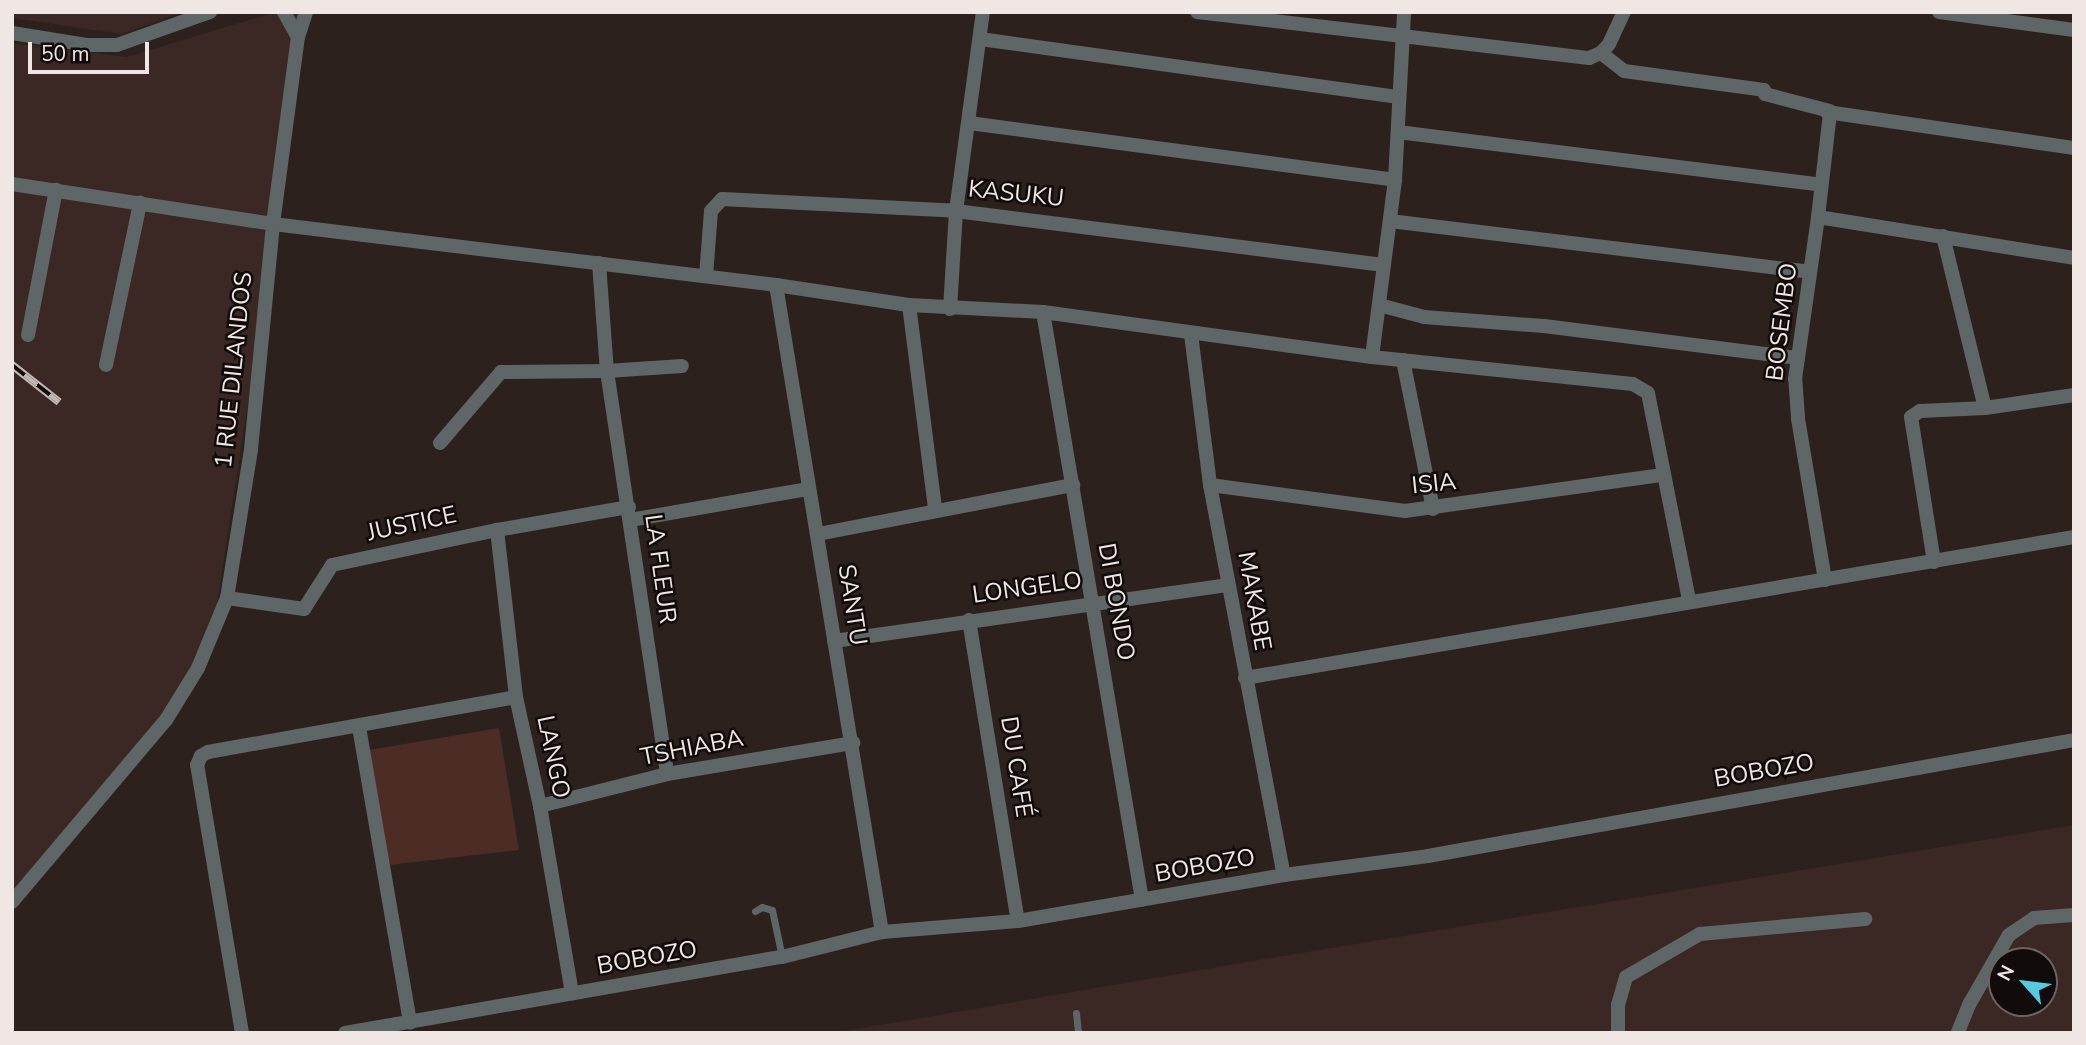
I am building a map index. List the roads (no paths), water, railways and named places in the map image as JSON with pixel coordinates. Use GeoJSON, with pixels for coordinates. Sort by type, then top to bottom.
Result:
{"type":"FeatureCollection","features":[{"type":"Feature","properties":{"kind":"street"},"geometry":{"type":"LineString","coordinates":[[12,33],[88,45],[117,45],[210,12]]}},
{"type":"Feature","properties":{"kind":"street"},"geometry":{"type":"LineString","coordinates":[[284,12],[298,37]]}},
{"type":"Feature","properties":{"kind":"street","name":"1 RUE DILANDOS"},"geometry":{"type":"LineString","coordinates":[[12,902],[166,720],[198,668],[228,598],[251,449],[272,224],[298,37],[306,12]]}},
{"type":"Feature","properties":{"kind":"street"},"geometry":{"type":"LineString","coordinates":[[950,309],[956,211],[983,12]]}},
{"type":"Feature","properties":{"kind":"street"},"geometry":{"type":"LineString","coordinates":[[1197,12],[1589,58],[1601,53],[1616,33],[1624,12]]}},
{"type":"Feature","properties":{"kind":"street"},"geometry":{"type":"LineString","coordinates":[[1372,357],[1395,180],[1404,12]]}},
{"type":"Feature","properties":{"kind":"street"},"geometry":{"type":"LineString","coordinates":[[1939,12],[2074,30]]}},
{"type":"Feature","properties":{"kind":"street"},"geometry":{"type":"LineString","coordinates":[[980,39],[1399,97]]}},
{"type":"Feature","properties":{"kind":"street"},"geometry":{"type":"LineString","coordinates":[[1601,53],[1624,71],[1764,90],[1765,94],[1828,111],[2074,148]]}},
{"type":"Feature","properties":{"kind":"street","name":"BOSEMBO"},"geometry":{"type":"LineString","coordinates":[[1825,580],[1798,418],[1795,379],[1818,217],[1830,113],[1828,111]]}},
{"type":"Feature","properties":{"kind":"street"},"geometry":{"type":"LineString","coordinates":[[969,123],[1395,180]]}},
{"type":"Feature","properties":{"kind":"street"},"geometry":{"type":"LineString","coordinates":[[1398,132],[1821,185]]}},
{"type":"Feature","properties":{"kind":"street"},"geometry":{"type":"LineString","coordinates":[[12,184],[272,224],[706,276],[909,305],[1043,312],[1372,357],[1633,384],[1648,393],[1662,475],[1689,600]]}},
{"type":"Feature","properties":{"kind":"street"},"geometry":{"type":"LineString","coordinates":[[28,335],[56,190]]}},
{"type":"Feature","properties":{"kind":"street","name":"KASUKU"},"geometry":{"type":"LineString","coordinates":[[706,276],[712,211],[722,199],[956,211],[1384,265]]}},
{"type":"Feature","properties":{"kind":"street"},"geometry":{"type":"LineString","coordinates":[[106,365],[140,203]]}},
{"type":"Feature","properties":{"kind":"street"},"geometry":{"type":"LineString","coordinates":[[1818,217],[2074,258]]}},
{"type":"Feature","properties":{"kind":"street"},"geometry":{"type":"LineString","coordinates":[[1390,221],[1810,272]]}},
{"type":"Feature","properties":{"kind":"street"},"geometry":{"type":"LineString","coordinates":[[1943,236],[1985,408]]}},
{"type":"Feature","properties":{"kind":"street","name":"LA FLEUR"},"geometry":{"type":"LineString","coordinates":[[599,263],[607,371],[667,774]]}},
{"type":"Feature","properties":{"kind":"street","name":"SANTU"},"geometry":{"type":"LineString","coordinates":[[776,285],[807,489],[818,534],[882,932]]}},
{"type":"Feature","properties":{"kind":"street"},"geometry":{"type":"LineString","coordinates":[[909,305],[935,509]]}},
{"type":"Feature","properties":{"kind":"street"},"geometry":{"type":"LineString","coordinates":[[1379,305],[1424,317],[1544,326],[1798,358]]}},
{"type":"Feature","properties":{"kind":"street","name":"DI BONDO"},"geometry":{"type":"LineString","coordinates":[[1043,312],[1142,900]]}},
{"type":"Feature","properties":{"kind":"street","name":"MAKABE"},"geometry":{"type":"LineString","coordinates":[[1191,334],[1210,485],[1227,585],[1284,875]]}},
{"type":"Feature","properties":{"kind":"street"},"geometry":{"type":"LineString","coordinates":[[1403,360],[1433,509]]}},
{"type":"Feature","properties":{"kind":"street"},"geometry":{"type":"LineString","coordinates":[[440,443],[501,372],[607,371],[682,366]]}},
{"type":"Feature","properties":{"kind":"street"},"geometry":{"type":"LineString","coordinates":[[1934,562],[1911,417],[1920,411],[1985,408],[2074,395]]}},
{"type":"Feature","properties":{"kind":"street","name":"ISIA"},"geometry":{"type":"LineString","coordinates":[[1210,485],[1405,511],[1662,475]]}},
{"type":"Feature","properties":{"kind":"street"},"geometry":{"type":"LineString","coordinates":[[818,534],[935,509],[1073,485]]}},
{"type":"Feature","properties":{"kind":"street","name":"JUSTICE"},"geometry":{"type":"LineString","coordinates":[[228,598],[304,609],[332,565],[497,530],[807,489]]}},
{"type":"Feature","properties":{"kind":"street","name":"LANGO"},"geometry":{"type":"LineString","coordinates":[[497,530],[516,697],[541,806],[572,993]]}},
{"type":"Feature","properties":{"kind":"street"},"geometry":{"type":"LineString","coordinates":[[1245,678],[1689,600],[1825,580],[2074,537]]}},
{"type":"Feature","properties":{"kind":"street","name":"LONGELO"},"geometry":{"type":"LineString","coordinates":[[834,641],[1093,601],[1227,585]]}},
{"type":"Feature","properties":{"kind":"street","name":"DU CAFÉ"},"geometry":{"type":"LineString","coordinates":[[969,620],[1018,921]]}},
{"type":"Feature","properties":{"kind":"street"},"geometry":{"type":"LineString","coordinates":[[242,1033],[197,765],[201,756],[208,752],[516,697]]}},
{"type":"Feature","properties":{"kind":"street"},"geometry":{"type":"LineString","coordinates":[[359,727],[410,1023]]}},
{"type":"Feature","properties":{"kind":"street","name":"BOBOZO"},"geometry":{"type":"LineString","coordinates":[[345,1033],[782,957],[882,932],[1018,921],[1284,875],[1428,856],[2074,740]]}},
{"type":"Feature","properties":{"kind":"street","name":"TSHIABA"},"geometry":{"type":"LineString","coordinates":[[541,806],[667,774],[853,743]]}},
{"type":"Feature","properties":{"kind":"street"},"geometry":{"type":"LineString","coordinates":[[1958,1032],[1975,993],[2009,935],[2034,918],[2074,915]]}},
{"type":"Feature","properties":{"kind":"street"},"geometry":{"type":"LineString","coordinates":[[1618,1033],[1618,1004],[1626,977],[1700,934],[1866,919]]}},
{"type":"Feature","properties":{"kind":"lane"},"geometry":{"type":"LineString","coordinates":[[755,911],[762,907],[772,910],[782,957]]}},
{"type":"Feature","properties":{"kind":"lane"},"geometry":{"type":"LineString","coordinates":[[1076,1013],[1078,1033]]}},
{"type":"Feature","properties":{"kind":"railway"},"geometry":{"type":"LineString","coordinates":[[12,365],[59,402]]}}]}
